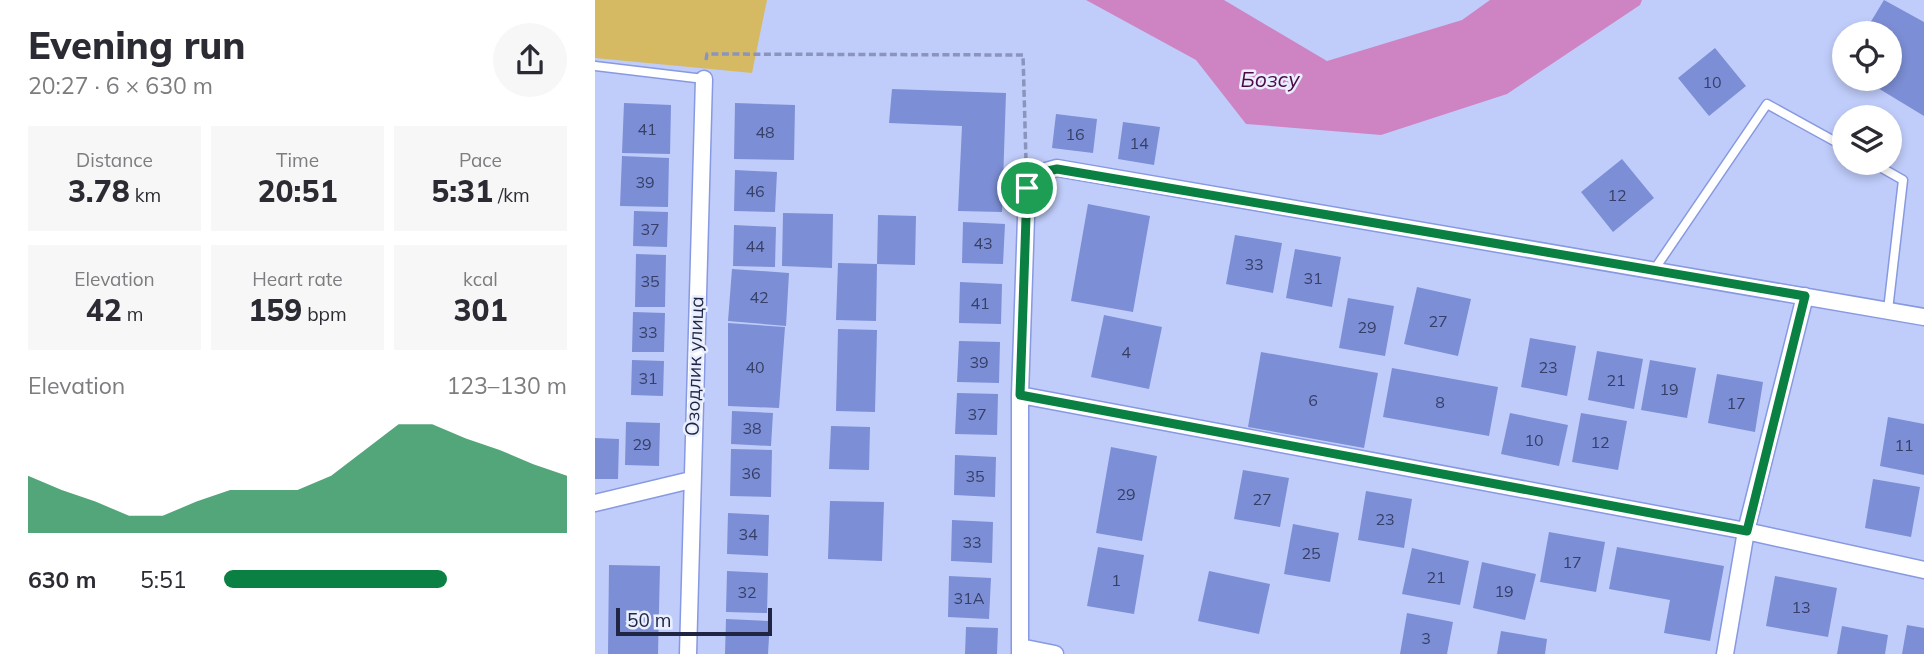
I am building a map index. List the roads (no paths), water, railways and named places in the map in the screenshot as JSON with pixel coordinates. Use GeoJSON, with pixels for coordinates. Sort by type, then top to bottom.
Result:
{"type":"FeatureCollection","features":[{"type":"Feature","properties":{"kind":"street","name":"Озодлик улица"},"geometry":{"type":"LineString","coordinates":[[688,654],[704,79]]}},
{"type":"Feature","properties":{"kind":"street"},"geometry":{"type":"LineString","coordinates":[[1055,654],[1020,651],[1020,395],[1027,188],[1039,173],[1057,169],[1924,317]]}},
{"type":"Feature","properties":{"kind":"street"},"geometry":{"type":"LineString","coordinates":[[1725,654],[1747,531],[1805,296]]}},
{"type":"Feature","properties":{"kind":"street"},"geometry":{"type":"LineString","coordinates":[[1020,395],[1747,531],[1924,570]]}},
{"type":"Feature","properties":{"kind":"street"},"geometry":{"type":"LineString","coordinates":[[595,503],[691,480]]}},
{"type":"Feature","properties":{"kind":"lane"},"geometry":{"type":"LineString","coordinates":[[595,66],[704,79]]}},
{"type":"Feature","properties":{"kind":"lane"},"geometry":{"type":"LineString","coordinates":[[1654,270],[1767,104],[1832,140]]}},
{"type":"Feature","properties":{"kind":"lane"},"geometry":{"type":"LineString","coordinates":[[1888,310],[1903,180],[1894,175]]}},
{"type":"Feature","properties":{"kind":"water","name":"Бозсу"},"geometry":{"type":"Polygon","coordinates":[[[1086,0],[1224,0],[1327,61],[1462,20],[1490,0],[1642,0],[1640,5],[1507,94],[1381,135],[1246,124],[1196,60],[1086,0]]]}}]}
